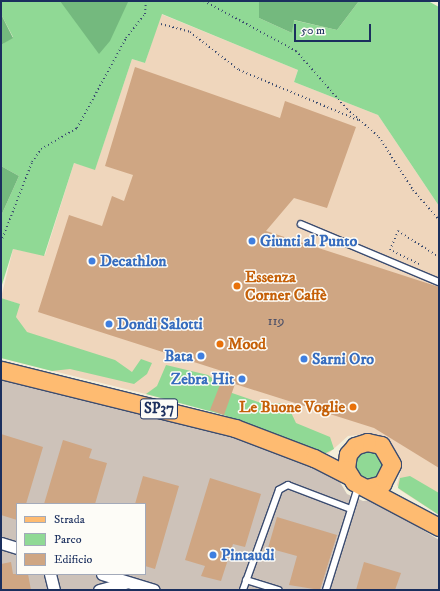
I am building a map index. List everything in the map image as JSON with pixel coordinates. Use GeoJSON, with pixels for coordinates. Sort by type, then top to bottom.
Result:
{"type":"FeatureCollection","features":[{"type":"Feature","properties":{"kind":"main road","name":"SP37"},"geometry":{"type":"LineString","coordinates":[[1,370],[191,416],[314,458],[358,483],[405,506],[439,527]]}},
{"type":"Feature","properties":{"kind":"main road","name":"SP37"},"geometry":{"type":"LineString","coordinates":[[314,458],[348,454],[361,443],[381,445],[390,457],[387,478],[392,492],[405,506]]}},
{"type":"Feature","properties":{"kind":"main road"},"geometry":{"type":"LineString","coordinates":[[348,454],[358,483],[387,478]]}},
{"type":"Feature","properties":{"kind":"street"},"geometry":{"type":"LineString","coordinates":[[1,543],[16,548]]}},
{"type":"Feature","properties":{"kind":"street"},"geometry":{"type":"LineString","coordinates":[[50,575],[54,590]]}},
{"type":"Feature","properties":{"kind":"street"},"geometry":{"type":"LineString","coordinates":[[105,575],[154,590]]}},
{"type":"Feature","properties":{"kind":"street"},"geometry":{"type":"LineString","coordinates":[[99,590],[131,583]]}},
{"type":"Feature","properties":{"kind":"lane"},"geometry":{"type":"LineString","coordinates":[[301,224],[439,282]]}},
{"type":"Feature","properties":{"kind":"lane"},"geometry":{"type":"LineString","coordinates":[[326,590],[358,483]]}},
{"type":"Feature","properties":{"kind":"lane"},"geometry":{"type":"LineString","coordinates":[[243,590],[278,490],[288,485],[351,509]]}},
{"type":"Feature","properties":{"kind":"lane"},"geometry":{"type":"LineString","coordinates":[[246,580],[278,590]]}},
{"type":"Feature","properties":{"kind":"path"},"geometry":{"type":"LineString","coordinates":[[1,242],[32,162],[41,150],[77,128],[126,38],[145,14],[146,1]]}},
{"type":"Feature","properties":{"kind":"path"},"geometry":{"type":"LineString","coordinates":[[204,1],[296,51],[360,122],[379,137],[413,190],[439,220]]}},
{"type":"Feature","properties":{"kind":"path"},"geometry":{"type":"LineString","coordinates":[[161,24],[190,32],[246,73],[360,122]]}},
{"type":"Feature","properties":{"kind":"path"},"geometry":{"type":"LineString","coordinates":[[425,268],[390,250],[398,231],[439,257]]}},
{"type":"Feature","properties":{"kind":"shaded area"},"geometry":{"type":"Polygon","coordinates":[[[161,14],[298,70],[294,82],[378,115],[439,206],[439,515],[400,490],[397,485],[401,470],[397,452],[368,434],[348,436],[328,454],[210,410],[1,358],[19,304],[1,298],[13,249],[45,255],[74,163],[95,169],[132,59],[145,63],[161,14]]]}},
{"type":"Feature","properties":{"kind":"shaded area"},"geometry":{"type":"Polygon","coordinates":[[[1,378],[232,434],[324,471],[338,479],[347,494],[363,501],[375,500],[439,540],[439,590],[1,590],[1,378]]]}},
{"type":"Feature","properties":{"kind":"green space"},"geometry":{"type":"Polygon","coordinates":[[[1,1],[259,1],[259,18],[292,33],[293,20],[337,30],[359,1],[428,1],[439,7],[439,206],[378,115],[294,82],[298,70],[162,14],[145,63],[132,59],[95,170],[74,163],[44,256],[13,249],[1,288],[1,216],[19,176],[1,166],[1,45],[13,37],[1,14],[1,1]]]}},
{"type":"Feature","properties":{"kind":"green space"},"geometry":{"type":"Polygon","coordinates":[[[60,1],[128,2],[110,41],[99,54],[60,1]]]}},
{"type":"Feature","properties":{"kind":"green space"},"geometry":{"type":"Polygon","coordinates":[[[259,1],[359,1],[337,30],[294,20],[292,33],[259,18],[259,1]]]}},
{"type":"Feature","properties":{"kind":"green space"},"geometry":{"type":"Polygon","coordinates":[[[1,14],[13,38],[1,45],[1,14]]]}},
{"type":"Feature","properties":{"kind":"green space"},"geometry":{"type":"Polygon","coordinates":[[[1,166],[19,176],[1,216],[1,166]]]}},
{"type":"Feature","properties":{"kind":"green space"},"geometry":{"type":"Polygon","coordinates":[[[1,298],[20,304],[16,317],[27,332],[115,360],[132,372],[141,359],[152,363],[147,374],[134,384],[70,369],[52,371],[1,358],[1,298]]]}},
{"type":"Feature","properties":{"kind":"green space"},"geometry":{"type":"Polygon","coordinates":[[[166,365],[208,375],[232,393],[258,402],[287,404],[296,423],[330,437],[334,449],[324,454],[224,415],[146,394],[157,386],[166,365]]]}},
{"type":"Feature","properties":{"kind":"green space"},"geometry":{"type":"Polygon","coordinates":[[[369,450],[379,454],[383,464],[379,474],[369,478],[359,474],[355,464],[359,454],[369,450]]]}},
{"type":"Feature","properties":{"kind":"green space"},"geometry":{"type":"Polygon","coordinates":[[[410,476],[439,493],[439,515],[398,488],[400,478],[410,476]]]}},
{"type":"Feature","properties":{"kind":"building"},"geometry":{"type":"Polygon","coordinates":[[[135,67],[280,118],[285,101],[356,127],[327,208],[294,198],[266,231],[439,287],[439,468],[374,428],[235,384],[224,415],[210,410],[225,372],[38,312],[69,215],[102,226],[112,196],[124,201],[133,175],[105,166],[135,67]]]}},
{"type":"Feature","properties":{"kind":"building"},"geometry":{"type":"Polygon","coordinates":[[[1,434],[43,447],[26,503],[16,503],[16,520],[1,515],[1,434]]]}},
{"type":"Feature","properties":{"kind":"building"},"geometry":{"type":"Polygon","coordinates":[[[63,440],[92,449],[89,458],[107,463],[95,503],[44,503],[63,440]]]}},
{"type":"Feature","properties":{"kind":"building"},"geometry":{"type":"Polygon","coordinates":[[[143,476],[179,486],[155,569],[146,566],[146,503],[135,503],[143,476]]]}},
{"type":"Feature","properties":{"kind":"building"},"geometry":{"type":"Polygon","coordinates":[[[210,478],[261,494],[245,547],[233,544],[221,581],[201,576],[205,566],[185,560],[210,478]]]}},
{"type":"Feature","properties":{"kind":"building"},"geometry":{"type":"Polygon","coordinates":[[[277,517],[337,535],[320,590],[289,585],[297,556],[268,548],[277,517]]]}},
{"type":"Feature","properties":{"kind":"building"},"geometry":{"type":"Polygon","coordinates":[[[11,562],[13,574],[28,575],[31,590],[1,590],[1,564],[11,562]]]}},
{"type":"Feature","properties":{"kind":"building"},"geometry":{"type":"Polygon","coordinates":[[[364,562],[401,573],[395,590],[356,590],[364,562]]]}},
{"type":"Feature","properties":{"kind":"place","name":"Giunti al Punto"},"geometry":{"type":"Point","coordinates":[252,241]}},
{"type":"Feature","properties":{"kind":"place","name":"Decathlon"},"geometry":{"type":"Point","coordinates":[92,261]}},
{"type":"Feature","properties":{"kind":"place","name":"Essenza Corner Caffè"},"geometry":{"type":"Point","coordinates":[237,286]}},
{"type":"Feature","properties":{"kind":"place","name":"Dondi Salotti"},"geometry":{"type":"Point","coordinates":[109,324]}},
{"type":"Feature","properties":{"kind":"place","name":"Mood"},"geometry":{"type":"Point","coordinates":[220,344]}},
{"type":"Feature","properties":{"kind":"place","name":"Bata"},"geometry":{"type":"Point","coordinates":[201,356]}},
{"type":"Feature","properties":{"kind":"place","name":"Sarni Oro"},"geometry":{"type":"Point","coordinates":[304,359]}},
{"type":"Feature","properties":{"kind":"place","name":"Zebra Hit"},"geometry":{"type":"Point","coordinates":[242,379]}},
{"type":"Feature","properties":{"kind":"place","name":"Le Buone Voglie"},"geometry":{"type":"Point","coordinates":[353,407]}},
{"type":"Feature","properties":{"kind":"place","name":"Pintaudi"},"geometry":{"type":"Point","coordinates":[213,555]}}]}
